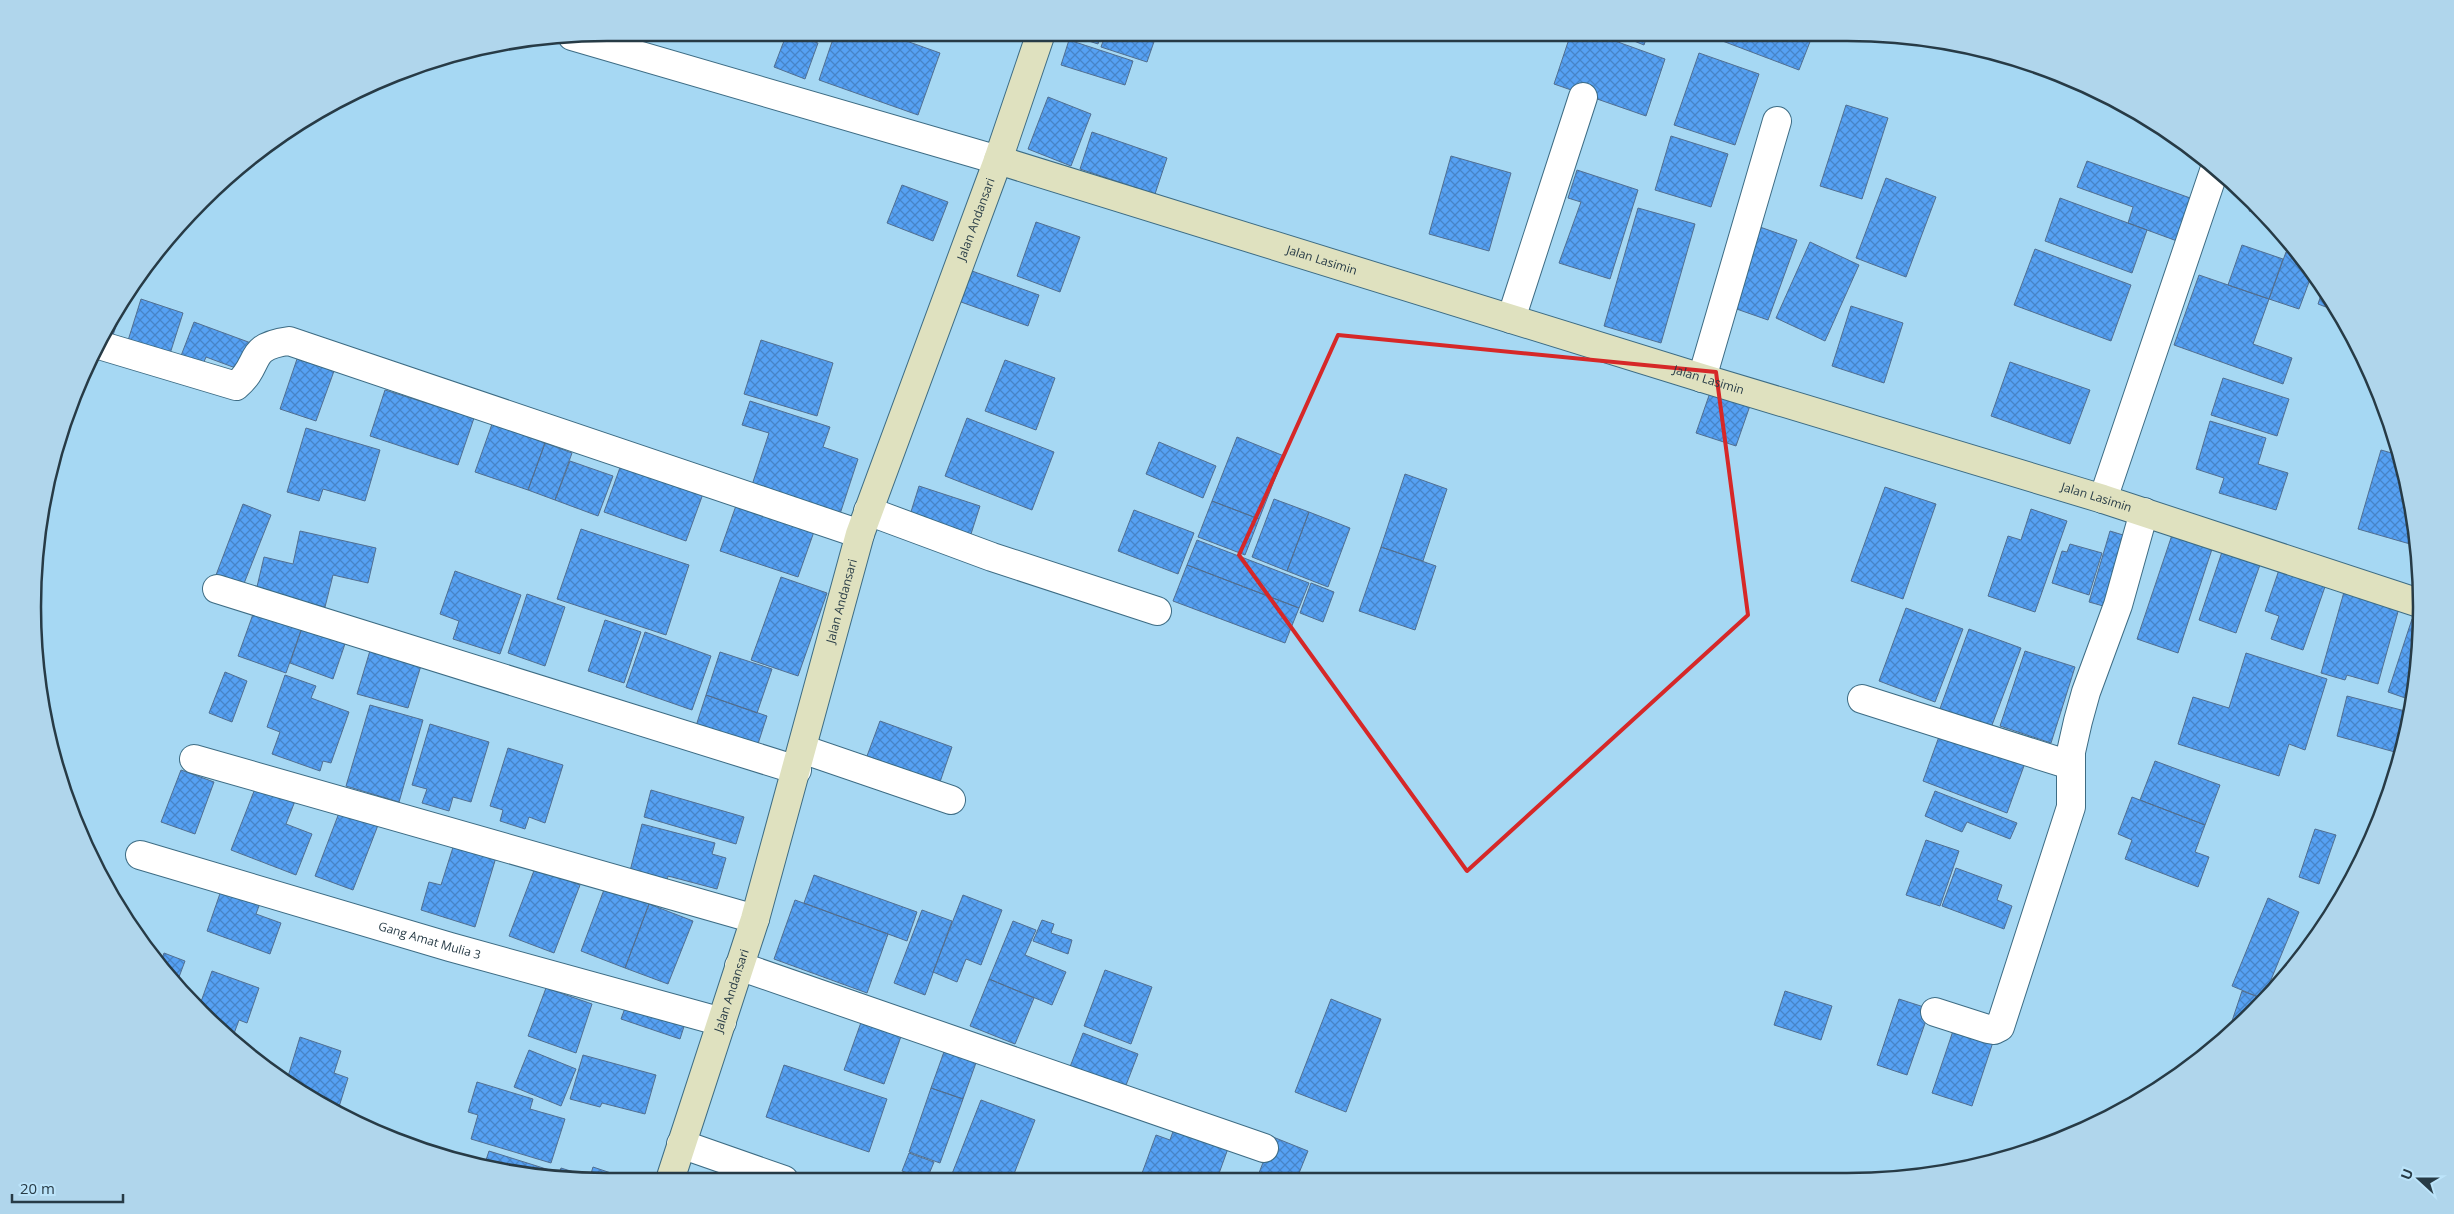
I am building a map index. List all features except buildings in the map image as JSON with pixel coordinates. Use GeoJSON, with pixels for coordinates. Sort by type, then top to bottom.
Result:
{"type":"FeatureCollection","features":[{"type":"Feature","properties":{"kind":"street"},"geometry":{"type":"LineString","coordinates":[[591,41],[998,160]]}},
{"type":"Feature","properties":{"kind":"street","name":"Jalan Andansari"},"geometry":{"type":"LineString","coordinates":[[672,1173],[755,919],[864,523],[998,160],[1038,41]]}},
{"type":"Feature","properties":{"kind":"street"},"geometry":{"type":"LineString","coordinates":[[1510,319],[1583,97]]}},
{"type":"Feature","properties":{"kind":"street"},"geometry":{"type":"LineString","coordinates":[[1702,378],[1777,121]]}},
{"type":"Feature","properties":{"kind":"street","name":"Jalan Lasimin"},"geometry":{"type":"LineString","coordinates":[[998,160],[1702,378],[2103,499],[2413,601]]}},
{"type":"Feature","properties":{"kind":"street"},"geometry":{"type":"LineString","coordinates":[[2103,499],[2212,176]]}},
{"type":"Feature","properties":{"kind":"street"},"geometry":{"type":"LineString","coordinates":[[105,347],[236,386],[248,376],[260,350],[272,344],[289,341],[864,523],[992,557],[1157,611]]}},
{"type":"Feature","properties":{"kind":"street"},"geometry":{"type":"LineString","coordinates":[[1936,1012],[1988,1029],[1994,1030],[2000,1027],[2071,807],[2071,752],[2086,692],[2118,605],[2144,512]]}},
{"type":"Feature","properties":{"kind":"street"},"geometry":{"type":"LineString","coordinates":[[217,589],[799,760],[951,800]]}},
{"type":"Feature","properties":{"kind":"street"},"geometry":{"type":"LineString","coordinates":[[1862,699],[2070,764]]}},
{"type":"Feature","properties":{"kind":"street"},"geometry":{"type":"LineString","coordinates":[[194,759],[755,919]]}},
{"type":"Feature","properties":{"kind":"street","name":"Gang Amat Mulia 3"},"geometry":{"type":"LineString","coordinates":[[140,854],[450,947],[722,1022]]}},
{"type":"Feature","properties":{"kind":"street"},"geometry":{"type":"LineString","coordinates":[[739,966],[1264,1148]]}},
{"type":"Feature","properties":{"kind":"street"},"geometry":{"type":"LineString","coordinates":[[681,1144],[764,1173]]}},
{"type":"Feature","properties":{"kind":"highlighted area"},"geometry":{"type":"Polygon","coordinates":[[[1338,335],[1716,372],[1748,615],[1467,871],[1239,555],[1338,335]]]}}]}
